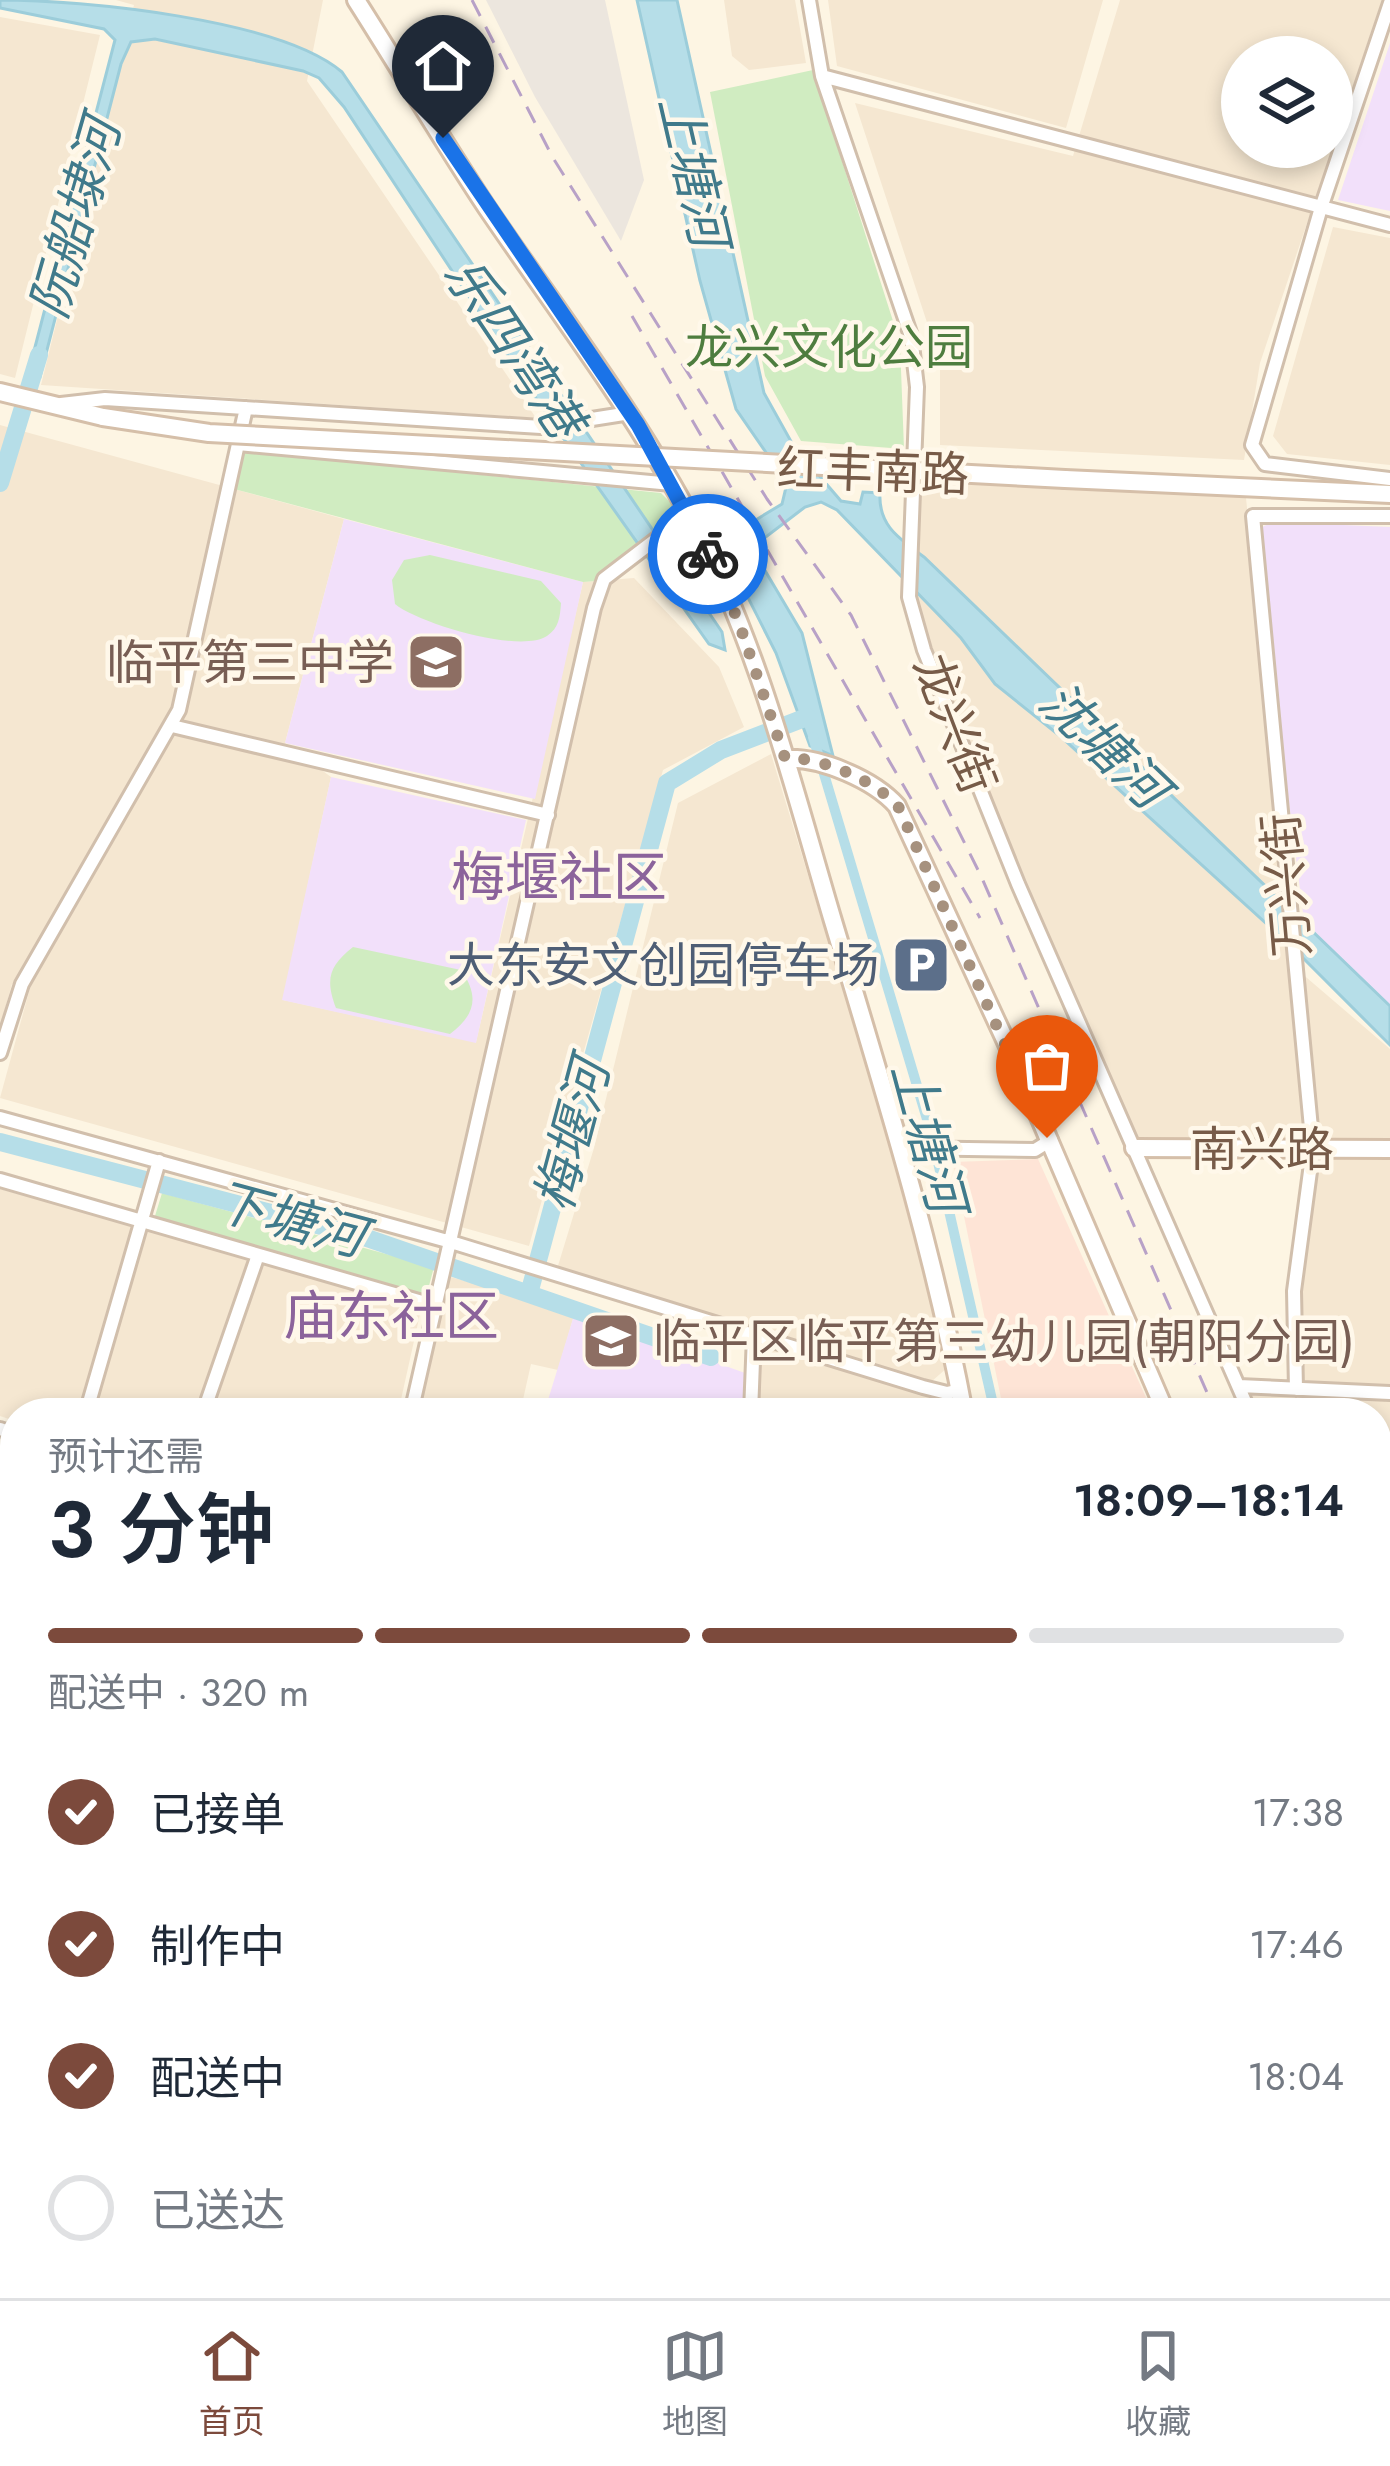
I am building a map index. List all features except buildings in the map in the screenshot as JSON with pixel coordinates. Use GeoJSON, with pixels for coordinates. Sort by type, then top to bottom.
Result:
{"type":"FeatureCollection","features":[{"type":"Feature","properties":{"kind":"street"},"geometry":{"type":"LineString","coordinates":[[356,0],[487,206],[630,413],[689,514],[738,620],[790,758],[942,1296],[961,1398]]}},
{"type":"Feature","properties":{"kind":"street","name":"龙兴街"},"geometry":{"type":"LineString","coordinates":[[809,0],[822,76],[911,336],[917,387],[909,597],[924,650],[1010,863],[1244,1398]]}},
{"type":"Feature","properties":{"kind":"street"},"geometry":{"type":"LineString","coordinates":[[1390,3],[1320,211],[1252,445],[1265,464],[1390,478]]}},
{"type":"Feature","properties":{"kind":"street"},"geometry":{"type":"LineString","coordinates":[[822,76],[1320,211],[1390,225]]}},
{"type":"Feature","properties":{"kind":"street","name":"红丰南路"},"geometry":{"type":"LineString","coordinates":[[0,392],[103,417],[209,433],[1390,494]]}},
{"type":"Feature","properties":{"kind":"street"},"geometry":{"type":"LineString","coordinates":[[53,405],[105,399],[541,428],[630,413]]}},
{"type":"Feature","properties":{"kind":"street"},"geometry":{"type":"LineString","coordinates":[[0,1053],[22,984],[172,726],[247,408]]}},
{"type":"Feature","properties":{"kind":"street"},"geometry":{"type":"LineString","coordinates":[[238,444],[672,484]]}},
{"type":"Feature","properties":{"kind":"street"},"geometry":{"type":"LineString","coordinates":[[414,1398],[604,579],[689,514]]}},
{"type":"Feature","properties":{"kind":"street","name":"万兴街"},"geometry":{"type":"LineString","coordinates":[[1296,1389],[1294,1291],[1313,1149],[1253,516],[1390,516]]}},
{"type":"Feature","properties":{"kind":"street"},"geometry":{"type":"LineString","coordinates":[[172,726],[548,815]]}},
{"type":"Feature","properties":{"kind":"street"},"geometry":{"type":"LineString","coordinates":[[790,758],[884,791],[898,806],[1162,1398]]}},
{"type":"Feature","properties":{"kind":"street"},"geometry":{"type":"LineString","coordinates":[[0,1118],[451,1242],[923,1387],[947,1393],[960,1390]]}},
{"type":"Feature","properties":{"kind":"street"},"geometry":{"type":"LineString","coordinates":[[901,1148],[1035,1150],[1048,1140]]}},
{"type":"Feature","properties":{"kind":"street","name":"南兴路"},"geometry":{"type":"LineString","coordinates":[[1134,1148],[1390,1149]]}},
{"type":"Feature","properties":{"kind":"street"},"geometry":{"type":"LineString","coordinates":[[90,1398],[159,1162]]}},
{"type":"Feature","properties":{"kind":"street"},"geometry":{"type":"LineString","coordinates":[[0,1180],[436,1304]]}},
{"type":"Feature","properties":{"kind":"street"},"geometry":{"type":"LineString","coordinates":[[208,1398],[258,1255]]}},
{"type":"Feature","properties":{"kind":"street"},"geometry":{"type":"LineString","coordinates":[[752,1398],[754,1335]]}},
{"type":"Feature","properties":{"kind":"street"},"geometry":{"type":"LineString","coordinates":[[1239,1386],[1390,1393]]}},
{"type":"Feature","properties":{"kind":"shaded area"},"geometry":{"type":"Polygon","coordinates":[[[116,0],[323,0],[307,81],[536,418],[41,385],[134,5],[116,0]]]}},
{"type":"Feature","properties":{"kind":"shaded area"},"geometry":{"type":"Polygon","coordinates":[[[486,0],[605,0],[644,180],[621,241],[535,97],[486,0]]]}},
{"type":"Feature","properties":{"kind":"shaded area"},"geometry":{"type":"Polygon","coordinates":[[[724,0],[795,0],[806,63],[749,70],[732,56],[724,0]]]}},
{"type":"Feature","properties":{"kind":"shaded area"},"geometry":{"type":"Polygon","coordinates":[[[828,0],[1103,0],[1066,128],[837,66],[828,0]]]}},
{"type":"Feature","properties":{"kind":"shaded area"},"geometry":{"type":"Polygon","coordinates":[[[1120,0],[1382,0],[1353,86],[1353,36],[1221,36],[1221,168],[1326,168],[1260,363],[1244,460],[940,445],[940,362],[855,103],[1073,156],[1120,0]]]}},
{"type":"Feature","properties":{"kind":"shaded area"},"geometry":{"type":"Polygon","coordinates":[[[0,17],[100,35],[15,378],[0,374],[0,17]]]}},
{"type":"Feature","properties":{"kind":"shaded area"},"geometry":{"type":"Polygon","coordinates":[[[1390,43],[1390,211],[1338,200],[1349,168],[1353,168],[1353,155],[1390,43]]]}},
{"type":"Feature","properties":{"kind":"shaded area"},"geometry":{"type":"Polygon","coordinates":[[[1333,227],[1390,238],[1390,465],[1287,454],[1273,436],[1333,227]]]}},
{"type":"Feature","properties":{"kind":"shaded area"},"geometry":{"type":"Polygon","coordinates":[[[0,425],[344,519],[285,743],[331,777],[283,1000],[476,1042],[583,582],[634,578],[719,667],[744,727],[663,770],[529,1246],[0,1098],[30,988],[12,984],[0,1027],[0,425]]]}},
{"type":"Feature","properties":{"kind":"shaded area"},"geometry":{"type":"Polygon","coordinates":[[[913,476],[1245,488],[1293,966],[1390,1049],[1390,1398],[1244,1398],[1239,1386],[1296,1388],[1313,1150],[1134,1148],[909,597],[913,476]]]}},
{"type":"Feature","properties":{"kind":"shaded area","name":"临平第三中学"},"geometry":{"type":"Polygon","coordinates":[[[344,519],[583,582],[535,799],[285,743],[344,519]]]}},
{"type":"Feature","properties":{"kind":"shaded area"},"geometry":{"type":"Polygon","coordinates":[[[1273,522],[1390,527],[1390,1006],[1304,921],[1256,542],[1260,528],[1273,522]]]}},
{"type":"Feature","properties":{"kind":"shaded area"},"geometry":{"type":"Polygon","coordinates":[[[771,754],[892,1150],[948,1367],[931,1382],[557,1269],[594,1148],[678,803],[771,754]]]}},
{"type":"Feature","properties":{"kind":"shaded area"},"geometry":{"type":"Polygon","coordinates":[[[331,777],[526,820],[476,1043],[282,1000],[331,777]]]}},
{"type":"Feature","properties":{"kind":"shaded area"},"geometry":{"type":"Polygon","coordinates":[[[1038,1159],[1146,1398],[1001,1398],[953,1162],[1038,1159]]]}},
{"type":"Feature","properties":{"kind":"shaded area"},"geometry":{"type":"Polygon","coordinates":[[[0,1189],[422,1305],[401,1398],[0,1398],[0,1189]]]}},
{"type":"Feature","properties":{"kind":"shaded area"},"geometry":{"type":"Polygon","coordinates":[[[447,1276],[575,1312],[558,1370],[531,1364],[523,1398],[419,1398],[447,1276]]]}},
{"type":"Feature","properties":{"kind":"shaded area","name":"临平区临平第三幼儿园(朝阳分园)"},"geometry":{"type":"Polygon","coordinates":[[[575,1312],[745,1373],[744,1398],[549,1398],[575,1312]]]}},
{"type":"Feature","properties":{"kind":"shaded area"},"geometry":{"type":"Polygon","coordinates":[[[761,1345],[945,1398],[759,1398],[761,1345]]]}},
{"type":"Feature","properties":{"kind":"green space","name":"龙兴文化公园"},"geometry":{"type":"Polygon","coordinates":[[[813,70],[900,343],[904,449],[801,441],[765,376],[710,92],[813,70]]]}},
{"type":"Feature","properties":{"kind":"green space"},"geometry":{"type":"Polygon","coordinates":[[[245,451],[661,493],[677,509],[596,581],[583,582],[234,489],[245,451]]]}},
{"type":"Feature","properties":{"kind":"green space"},"geometry":{"type":"Polygon","coordinates":[[[430,555],[541,581],[561,603],[556,626],[533,641],[493,639],[407,612],[395,604],[392,580],[404,560],[430,555]]]}},
{"type":"Feature","properties":{"kind":"green space"},"geometry":{"type":"Polygon","coordinates":[[[353,947],[461,970],[472,997],[465,1020],[450,1034],[336,1008],[331,974],[353,947]]]}},
{"type":"Feature","properties":{"kind":"green space"},"geometry":{"type":"Polygon","coordinates":[[[162,1193],[434,1267],[426,1297],[155,1216],[162,1193]]]}},
{"type":"Feature","properties":{"kind":"water","name":"乐四湾港"},"geometry":{"type":"Polygon","coordinates":[[[0,0],[128,9],[228,26],[274,38],[342,72],[722,632],[725,650],[709,644],[549,418],[344,107],[319,78],[303,71],[155,39],[131,42],[121,64],[40,377],[28,374],[115,40],[104,29],[0,8],[0,0]]]}},
{"type":"Feature","properties":{"kind":"water","name":"沈塘河"},"geometry":{"type":"Polygon","coordinates":[[[637,0],[677,0],[764,393],[793,445],[841,501],[860,504],[863,492],[880,493],[883,514],[899,538],[1390,1006],[1390,1045],[1291,946],[1060,736],[995,684],[961,638],[837,510],[821,502],[805,507],[758,543],[757,557],[802,633],[833,756],[810,746],[776,653],[733,568],[735,541],[744,527],[782,504],[787,483],[736,409],[700,281],[637,0]]]}},
{"type":"Feature","properties":{"kind":"waterway","name":"阮船埭河"},"geometry":{"type":"LineString","coordinates":[[0,483],[39,355]]}},
{"type":"Feature","properties":{"kind":"waterway","name":"梅堰河"},"geometry":{"type":"LineString","coordinates":[[530,1290],[667,783],[721,750],[807,717]]}},
{"type":"Feature","properties":{"kind":"waterway","name":"上塘河"},"geometry":{"type":"LineString","coordinates":[[813,737],[932,1136],[992,1398]]}},
{"type":"Feature","properties":{"kind":"waterway","name":"下塘河"},"geometry":{"type":"LineString","coordinates":[[0,1142],[367,1238],[711,1357]]}},
{"type":"Feature","properties":{"kind":"railway"},"geometry":{"type":"LineString","coordinates":[[472,0],[553,158],[767,499],[851,615],[981,876],[1209,1398]]}},
{"type":"Feature","properties":{"kind":"railway"},"geometry":{"type":"LineString","coordinates":[[632,316],[980,918]]}},
{"type":"Feature","properties":{"kind":"way so far"},"geometry":{"type":"LineString","coordinates":[[708,554],[738,620],[785,758],[800,758],[856,778],[884,791],[898,806],[1047,1138]]}},
{"type":"Feature","properties":{"kind":"place","name":"临平第三中学"},"geometry":{"type":"Point","coordinates":[436,662]}},
{"type":"Feature","properties":{"kind":"place","name":"大东安文创园停车场"},"geometry":{"type":"Point","coordinates":[921,965]}},
{"type":"Feature","properties":{"kind":"place","name":"临平区临平第三幼儿园(朝阳分园)"},"geometry":{"type":"Point","coordinates":[611,1341]}},
{"type":"Feature","properties":{"kind":"district","name":"梅堰社区"},"geometry":{"type":"Point","coordinates":[559,877]}},
{"type":"Feature","properties":{"kind":"district","name":"庙东社区"},"geometry":{"type":"Point","coordinates":[391,1316]}},
{"type":"Feature","properties":{"kind":"route"},"geometry":{"type":"LineString","coordinates":[[443,138],[638,425],[708,554]]}}]}
